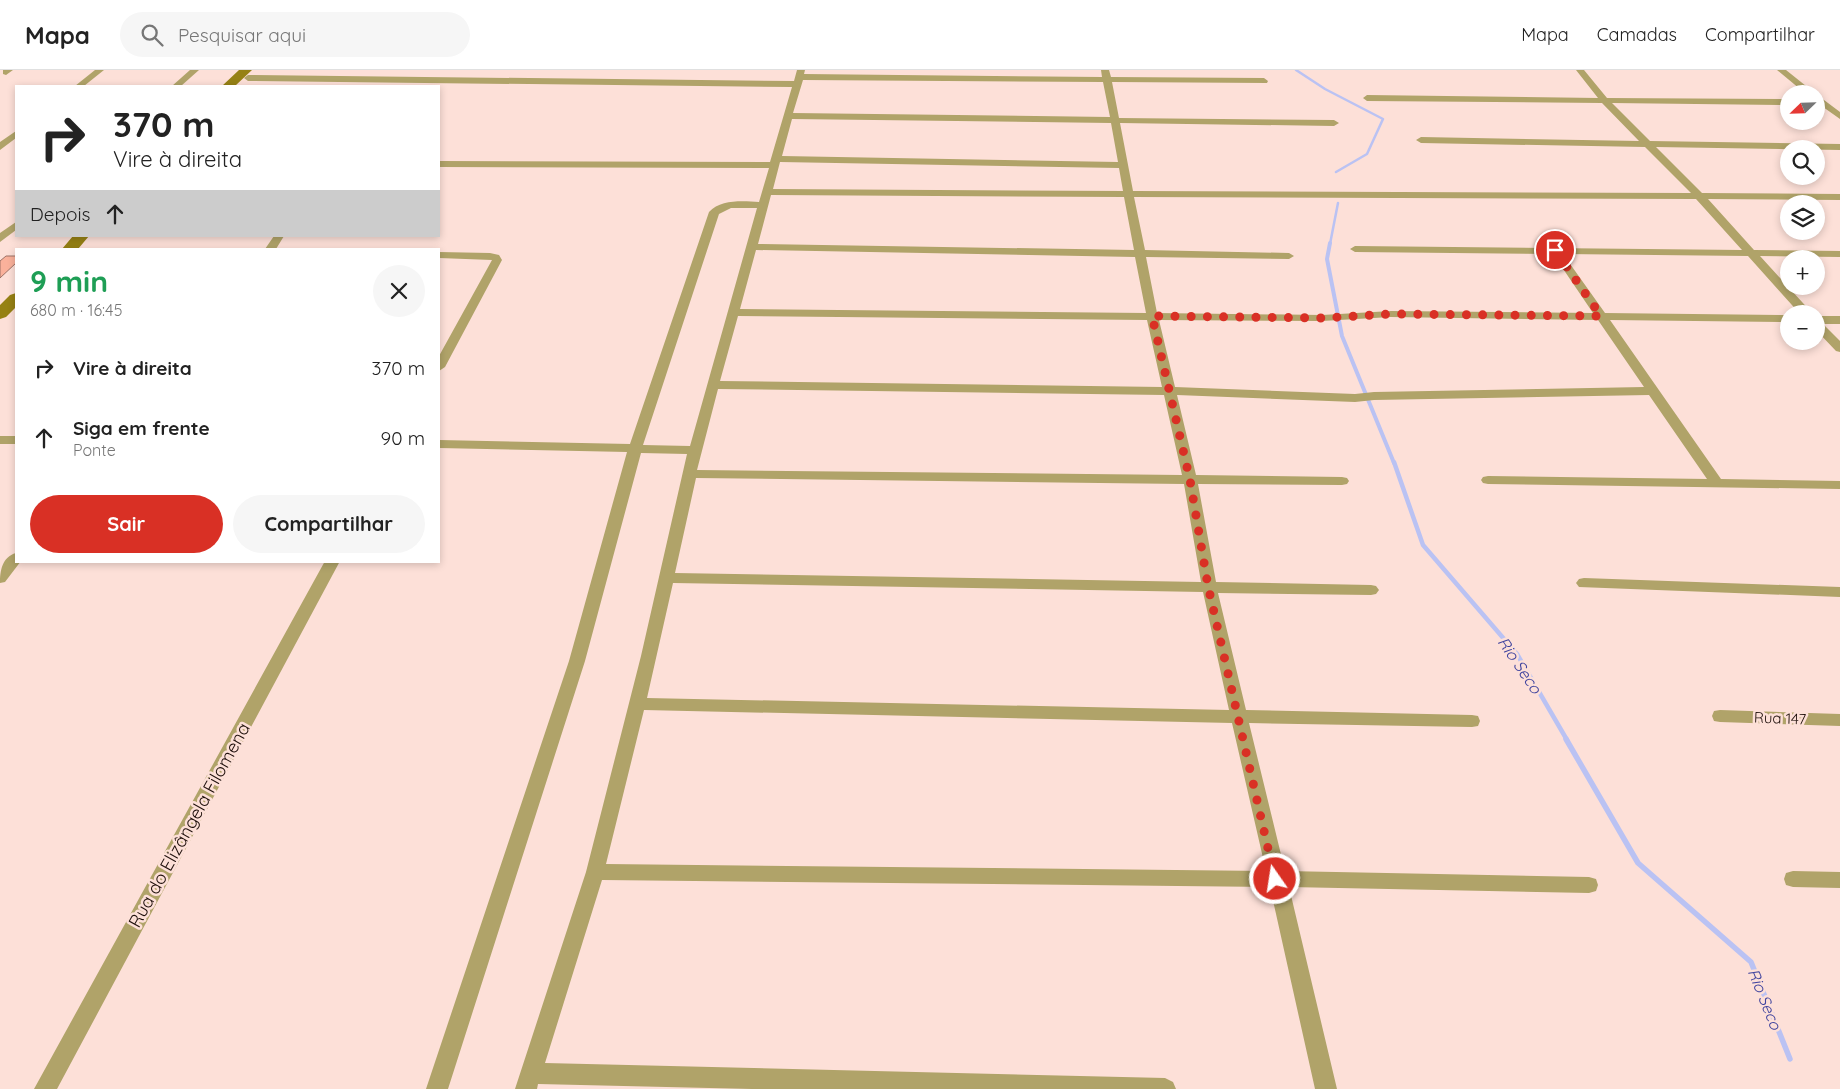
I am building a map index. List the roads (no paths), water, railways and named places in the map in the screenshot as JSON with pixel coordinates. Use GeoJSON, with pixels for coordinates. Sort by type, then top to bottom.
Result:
{"type":"FeatureCollection","features":[{"type":"Feature","properties":{"kind":"main road"},"geometry":{"type":"LineString","coordinates":[[230,85],[248,76]]}},
{"type":"Feature","properties":{"kind":"main road"},"geometry":{"type":"LineString","coordinates":[[57,248],[68,237]]}},
{"type":"Feature","properties":{"kind":"main road"},"geometry":{"type":"LineString","coordinates":[[70,248],[81,237]]}},
{"type":"Feature","properties":{"kind":"main road"},"geometry":{"type":"LineString","coordinates":[[0,302],[15,287]]}},
{"type":"Feature","properties":{"kind":"main road"},"geometry":{"type":"LineString","coordinates":[[0,314],[15,299]]}},
{"type":"Feature","properties":{"kind":"street"},"geometry":{"type":"LineString","coordinates":[[80,85],[100,70]]}},
{"type":"Feature","properties":{"kind":"street"},"geometry":{"type":"LineString","coordinates":[[177,85],[194,70]]}},
{"type":"Feature","properties":{"kind":"street"},"geometry":{"type":"LineString","coordinates":[[1580,70],[1605,101],[1698,195],[1800,305]]}},
{"type":"Feature","properties":{"kind":"street"},"geometry":{"type":"LineString","coordinates":[[1781,70],[1800,85]]}},
{"type":"Feature","properties":{"kind":"street"},"geometry":{"type":"LineString","coordinates":[[1106,75],[1152,316],[1190,480],[1208,586],[1275,879],[1326,1089]]}},
{"type":"Feature","properties":{"kind":"street"},"geometry":{"type":"LineString","coordinates":[[248,76],[799,77],[1106,75],[1264,80]]}},
{"type":"Feature","properties":{"kind":"street"},"geometry":{"type":"LineString","coordinates":[[799,77],[695,450],[667,578],[595,872],[529,1081],[1165,1089]]}},
{"type":"Feature","properties":{"kind":"street"},"geometry":{"type":"LineString","coordinates":[[1367,98],[1780,102]]}},
{"type":"Feature","properties":{"kind":"street"},"geometry":{"type":"LineString","coordinates":[[1825,101],[1840,102]]}},
{"type":"Feature","properties":{"kind":"street"},"geometry":{"type":"LineString","coordinates":[[1825,105],[1840,116]]}},
{"type":"Feature","properties":{"kind":"street"},"geometry":{"type":"LineString","coordinates":[[789,116],[1334,123]]}},
{"type":"Feature","properties":{"kind":"street"},"geometry":{"type":"LineString","coordinates":[[0,147],[15,135]]}},
{"type":"Feature","properties":{"kind":"street"},"geometry":{"type":"LineString","coordinates":[[1421,140],[1840,147]]}},
{"type":"Feature","properties":{"kind":"street"},"geometry":{"type":"LineString","coordinates":[[440,164],[774,162],[1123,165]]}},
{"type":"Feature","properties":{"kind":"street"},"geometry":{"type":"LineString","coordinates":[[437,1089],[578,661],[635,449],[714,212],[719,208],[765,198],[1130,195],[1698,195],[1840,197]]}},
{"type":"Feature","properties":{"kind":"street"},"geometry":{"type":"LineString","coordinates":[[0,229],[15,225]]}},
{"type":"Feature","properties":{"kind":"street"},"geometry":{"type":"LineString","coordinates":[[0,239],[15,226]]}},
{"type":"Feature","properties":{"kind":"street"},"geometry":{"type":"LineString","coordinates":[[271,248],[279,237]]}},
{"type":"Feature","properties":{"kind":"street"},"geometry":{"type":"LineString","coordinates":[[753,247],[1289,256]]}},
{"type":"Feature","properties":{"kind":"street"},"geometry":{"type":"LineString","coordinates":[[1355,249],[1840,254]]}},
{"type":"Feature","properties":{"kind":"street"},"geometry":{"type":"LineString","coordinates":[[1555,250],[1717,483]]}},
{"type":"Feature","properties":{"kind":"street"},"geometry":{"type":"LineString","coordinates":[[440,255],[495,257],[497,260],[440,365]]}},
{"type":"Feature","properties":{"kind":"street"},"geometry":{"type":"LineString","coordinates":[[734,312],[1322,318],[1362,315],[1780,319]]}},
{"type":"Feature","properties":{"kind":"street"},"geometry":{"type":"LineString","coordinates":[[1825,321],[1840,320]]}},
{"type":"Feature","properties":{"kind":"street"},"geometry":{"type":"LineString","coordinates":[[1825,332],[1840,348]]}},
{"type":"Feature","properties":{"kind":"street"},"geometry":{"type":"LineString","coordinates":[[714,385],[1169,391],[1355,398],[1374,396],[1652,391]]}},
{"type":"Feature","properties":{"kind":"street"},"geometry":{"type":"LineString","coordinates":[[0,440],[15,440]]}},
{"type":"Feature","properties":{"kind":"street"},"geometry":{"type":"LineString","coordinates":[[440,444],[695,450]]}},
{"type":"Feature","properties":{"kind":"street"},"geometry":{"type":"LineString","coordinates":[[691,474],[1342,481]]}},
{"type":"Feature","properties":{"kind":"street"},"geometry":{"type":"LineString","coordinates":[[1488,480],[1840,485]]}},
{"type":"Feature","properties":{"kind":"street"},"geometry":{"type":"LineString","coordinates":[[0,578],[15,559]]}},
{"type":"Feature","properties":{"kind":"street","name":"Rua do Elizângela Filomena"},"geometry":{"type":"LineString","coordinates":[[45,1089],[332,563]]}},
{"type":"Feature","properties":{"kind":"street"},"geometry":{"type":"LineString","coordinates":[[667,578],[1371,590]]}},
{"type":"Feature","properties":{"kind":"street"},"geometry":{"type":"LineString","coordinates":[[1584,583],[1840,592]]}},
{"type":"Feature","properties":{"kind":"street"},"geometry":{"type":"LineString","coordinates":[[637,704],[1239,718],[1472,721]]}},
{"type":"Feature","properties":{"kind":"street","name":"Rua 147"},"geometry":{"type":"LineString","coordinates":[[1720,716],[1840,720]]}},
{"type":"Feature","properties":{"kind":"street"},"geometry":{"type":"LineString","coordinates":[[595,872],[1275,879],[1589,885]]}},
{"type":"Feature","properties":{"kind":"street"},"geometry":{"type":"LineString","coordinates":[[1793,878],[1840,880]]}},
{"type":"Feature","properties":{"kind":"waterway","name":"Rio Seco"},"geometry":{"type":"LineString","coordinates":[[1296,70],[1325,89],[1383,119],[1367,154],[1336,172]]}},
{"type":"Feature","properties":{"kind":"waterway","name":"Rio Seco"},"geometry":{"type":"LineString","coordinates":[[1330,244],[1338,203]]}},
{"type":"Feature","properties":{"kind":"waterway","name":"Rio Seco"},"geometry":{"type":"LineString","coordinates":[[1330,243],[1327,259],[1342,336],[1394,463]]}},
{"type":"Feature","properties":{"kind":"waterway","name":"Rio Seco"},"geometry":{"type":"LineString","coordinates":[[1394,462],[1423,545],[1517,654],[1567,740]]}},
{"type":"Feature","properties":{"kind":"waterway","name":"Rio Seco"},"geometry":{"type":"LineString","coordinates":[[1566,739],[1638,863],[1751,962],[1790,1059]]}}]}
